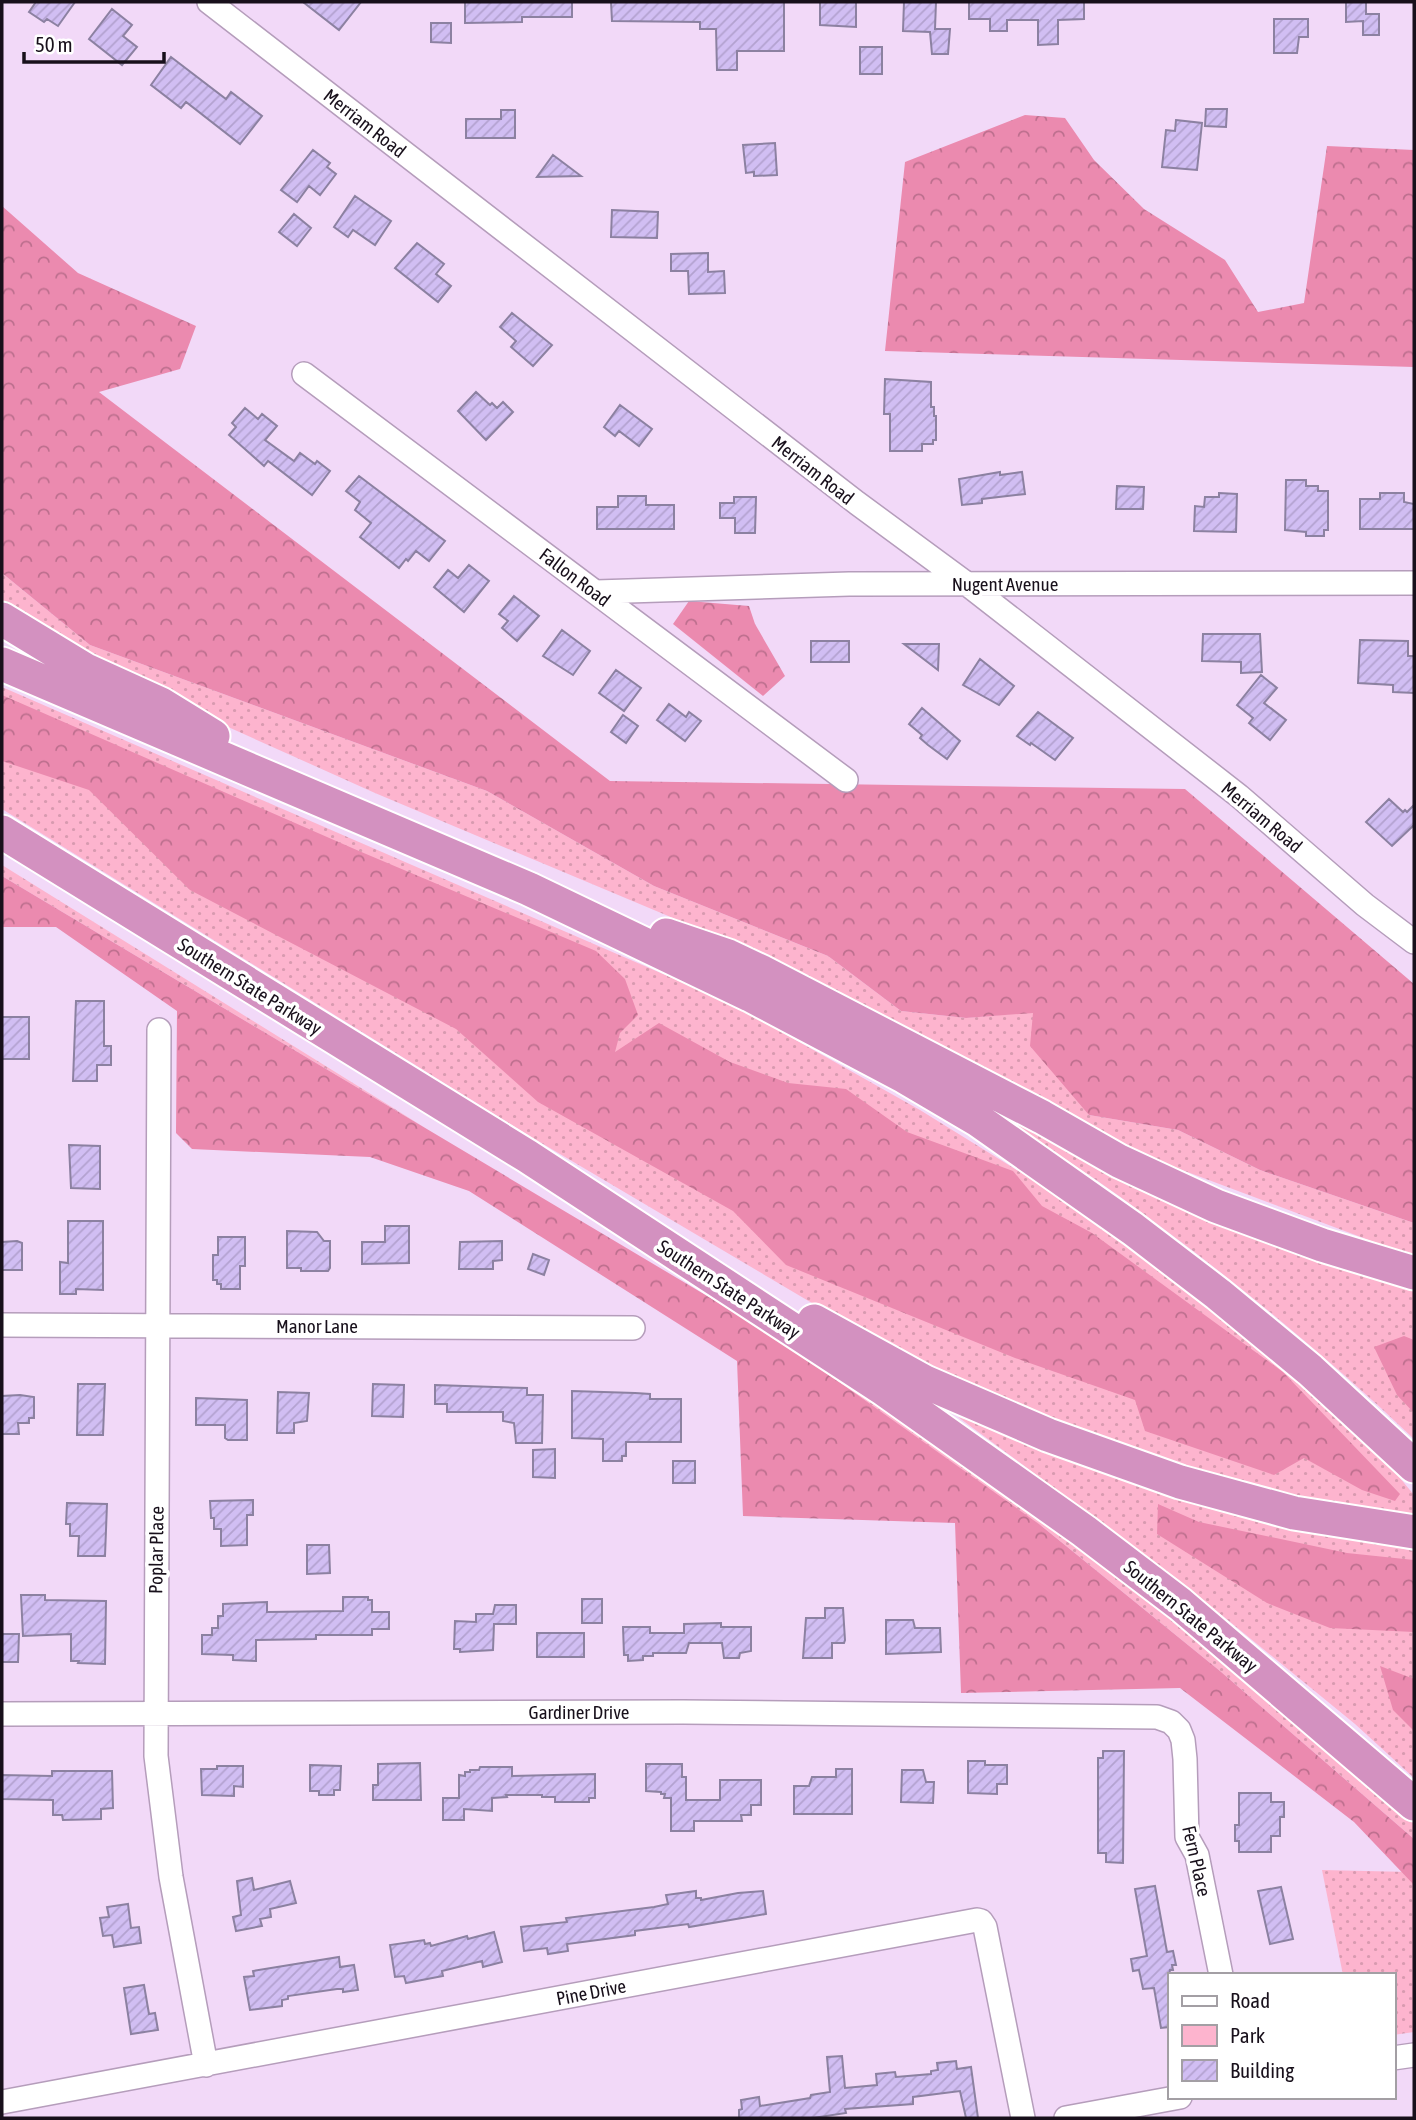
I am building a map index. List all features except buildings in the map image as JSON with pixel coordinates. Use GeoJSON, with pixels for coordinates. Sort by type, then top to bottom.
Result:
{"type":"FeatureCollection","features":[{"type":"Feature","properties":{"kind":"highway"},"geometry":{"type":"LineString","coordinates":[[2,619],[86,670],[161,704],[310,795]]}},
{"type":"Feature","properties":{"kind":"highway"},"geometry":{"type":"LineString","coordinates":[[2,664],[529,889],[812,1026],[978,1121],[1133,1229],[1218,1294],[1310,1370],[1414,1466]]}},
{"type":"Feature","properties":{"kind":"highway","name":"Southern State Parkway"},"geometry":{"type":"LineString","coordinates":[[7,837],[527,1156],[885,1390],[1084,1531],[1190,1613],[1414,1804]]}},
{"type":"Feature","properties":{"kind":"highway"},"geometry":{"type":"LineString","coordinates":[[529,889],[728,956],[868,1025],[1119,1161],[1216,1206],[1322,1245],[1414,1273]]}},
{"type":"Feature","properties":{"kind":"highway"},"geometry":{"type":"LineString","coordinates":[[527,1156],[787,1306],[926,1382],[1048,1435],[1180,1482],[1281,1509],[1414,1532]]}},
{"type":"Feature","properties":{"kind":"street","name":"Merriam Road"},"geometry":{"type":"LineString","coordinates":[[209,2],[1239,796],[1365,905],[1414,942]]}},
{"type":"Feature","properties":{"kind":"street","name":"Fallon Road"},"geometry":{"type":"LineString","coordinates":[[304,374],[846,780]]}},
{"type":"Feature","properties":{"kind":"street","name":"Nugent Avenue"},"geometry":{"type":"LineString","coordinates":[[596,592],[849,584],[1414,583]]}},
{"type":"Feature","properties":{"kind":"street","name":"Poplar Place"},"geometry":{"type":"LineString","coordinates":[[159,1030],[156,1756],[171,1877],[206,2065]]}},
{"type":"Feature","properties":{"kind":"street","name":"Manor Lane"},"geometry":{"type":"LineString","coordinates":[[2,1325],[633,1328]]}},
{"type":"Feature","properties":{"kind":"street","name":"Gardiner Drive"},"geometry":{"type":"LineString","coordinates":[[2,1714],[683,1712],[1157,1717]]}},
{"type":"Feature","properties":{"kind":"street","name":"Fern Place"},"geometry":{"type":"LineString","coordinates":[[1157,1717],[1171,1722],[1179,1730],[1183,1740],[1187,1837],[1197,1856],[1221,1973]]}},
{"type":"Feature","properties":{"kind":"street","name":"Pine Drive"},"geometry":{"type":"LineString","coordinates":[[2,2102],[977,1920],[985,1927],[1023,2118]]}},
{"type":"Feature","properties":{"kind":"street"},"geometry":{"type":"LineString","coordinates":[[1395,2058],[1414,2054]]}},
{"type":"Feature","properties":{"kind":"street"},"geometry":{"type":"LineString","coordinates":[[1066,2118],[1169,2099]]}},
{"type":"Feature","properties":{"kind":"green space"},"geometry":{"type":"Polygon","coordinates":[[[1025,115],[1065,118],[1094,160],[1144,209],[1225,260],[1258,312],[1304,303],[1327,146],[1414,150],[1414,367],[885,351],[905,162],[1025,115]]]}},
{"type":"Feature","properties":{"kind":"green space"},"geometry":{"type":"Polygon","coordinates":[[[2,206],[78,273],[196,326],[180,369],[99,392],[610,781],[1185,789],[1414,984],[1414,1223],[1260,1170],[1178,1130],[1089,1115],[1030,1046],[1033,1013],[966,1018],[901,1011],[828,956],[654,886],[487,791],[90,645],[2,573],[2,206]]]}},
{"type":"Feature","properties":{"kind":"green space"},"geometry":{"type":"Polygon","coordinates":[[[2,573],[90,645],[487,791],[654,886],[828,956],[901,1011],[966,1018],[1033,1012],[1089,1115],[1178,1130],[1260,1170],[1414,1223],[1414,1257],[1134,1152],[845,999],[673,918],[375,793],[79,660],[2,606],[2,573]]]}},
{"type":"Feature","properties":{"kind":"green space"},"geometry":{"type":"Polygon","coordinates":[[[689,601],[749,606],[755,624],[785,676],[763,696],[673,624],[689,601]]]}},
{"type":"Feature","properties":{"kind":"green space"},"geometry":{"type":"Polygon","coordinates":[[[2,687],[730,1003],[920,1110],[1088,1214],[1257,1341],[1386,1461],[1414,1495],[1414,1519],[1276,1495],[1102,1443],[900,1355],[538,1141],[2,809],[2,687]]]}},
{"type":"Feature","properties":{"kind":"green space"},"geometry":{"type":"Polygon","coordinates":[[[2,695],[596,951],[625,979],[638,1015],[620,1033],[615,1052],[659,1023],[730,1062],[788,1083],[846,1089],[907,1132],[1013,1171],[1042,1206],[1092,1233],[1283,1372],[1400,1494],[1395,1501],[1362,1490],[1304,1458],[1274,1475],[1145,1431],[1135,1400],[1015,1358],[786,1265],[733,1211],[538,1102],[456,1029],[190,890],[89,790],[2,761],[2,695]]]}},
{"type":"Feature","properties":{"kind":"green space"},"geometry":{"type":"Polygon","coordinates":[[[2,865],[427,1129],[2,876],[2,865]]]}},
{"type":"Feature","properties":{"kind":"green space"},"geometry":{"type":"Polygon","coordinates":[[[2,876],[776,1337],[1039,1524],[1220,1671],[1414,1839],[1414,1885],[1354,1822],[1180,1688],[961,1693],[955,1523],[743,1516],[737,1361],[469,1191],[370,1157],[192,1149],[176,1133],[177,1011],[56,927],[2,927],[2,876]]]}},
{"type":"Feature","properties":{"kind":"green space"},"geometry":{"type":"Polygon","coordinates":[[[986,1108],[1414,1282],[1414,1439],[1307,1343],[1196,1253],[1103,1185],[986,1108]]]}},
{"type":"Feature","properties":{"kind":"green space"},"geometry":{"type":"Polygon","coordinates":[[[1404,1336],[1414,1340],[1414,1413],[1397,1395],[1374,1347],[1404,1336]]]}},
{"type":"Feature","properties":{"kind":"green space"},"geometry":{"type":"Polygon","coordinates":[[[776,1337],[1049,1524],[1220,1655],[1414,1822],[1414,1839],[1220,1671],[1044,1528],[776,1337]]]}},
{"type":"Feature","properties":{"kind":"green space"},"geometry":{"type":"Polygon","coordinates":[[[958,1417],[1206,1500],[1352,1538],[1414,1551],[1414,1778],[1355,1724],[1180,1581],[958,1417]]]}},
{"type":"Feature","properties":{"kind":"green space"},"geometry":{"type":"Polygon","coordinates":[[[1158,1504],[1199,1522],[1347,1553],[1414,1560],[1414,1632],[1330,1628],[1267,1603],[1157,1534],[1158,1504]]]}},
{"type":"Feature","properties":{"kind":"green space"},"geometry":{"type":"Polygon","coordinates":[[[1380,1666],[1414,1679],[1414,1731],[1393,1710],[1380,1666]]]}},
{"type":"Feature","properties":{"kind":"green space"},"geometry":{"type":"Polygon","coordinates":[[[1322,1870],[1410,1872],[1414,1878],[1414,2032],[1395,2035],[1395,1973],[1343,1973],[1322,1870]]]}}]}
